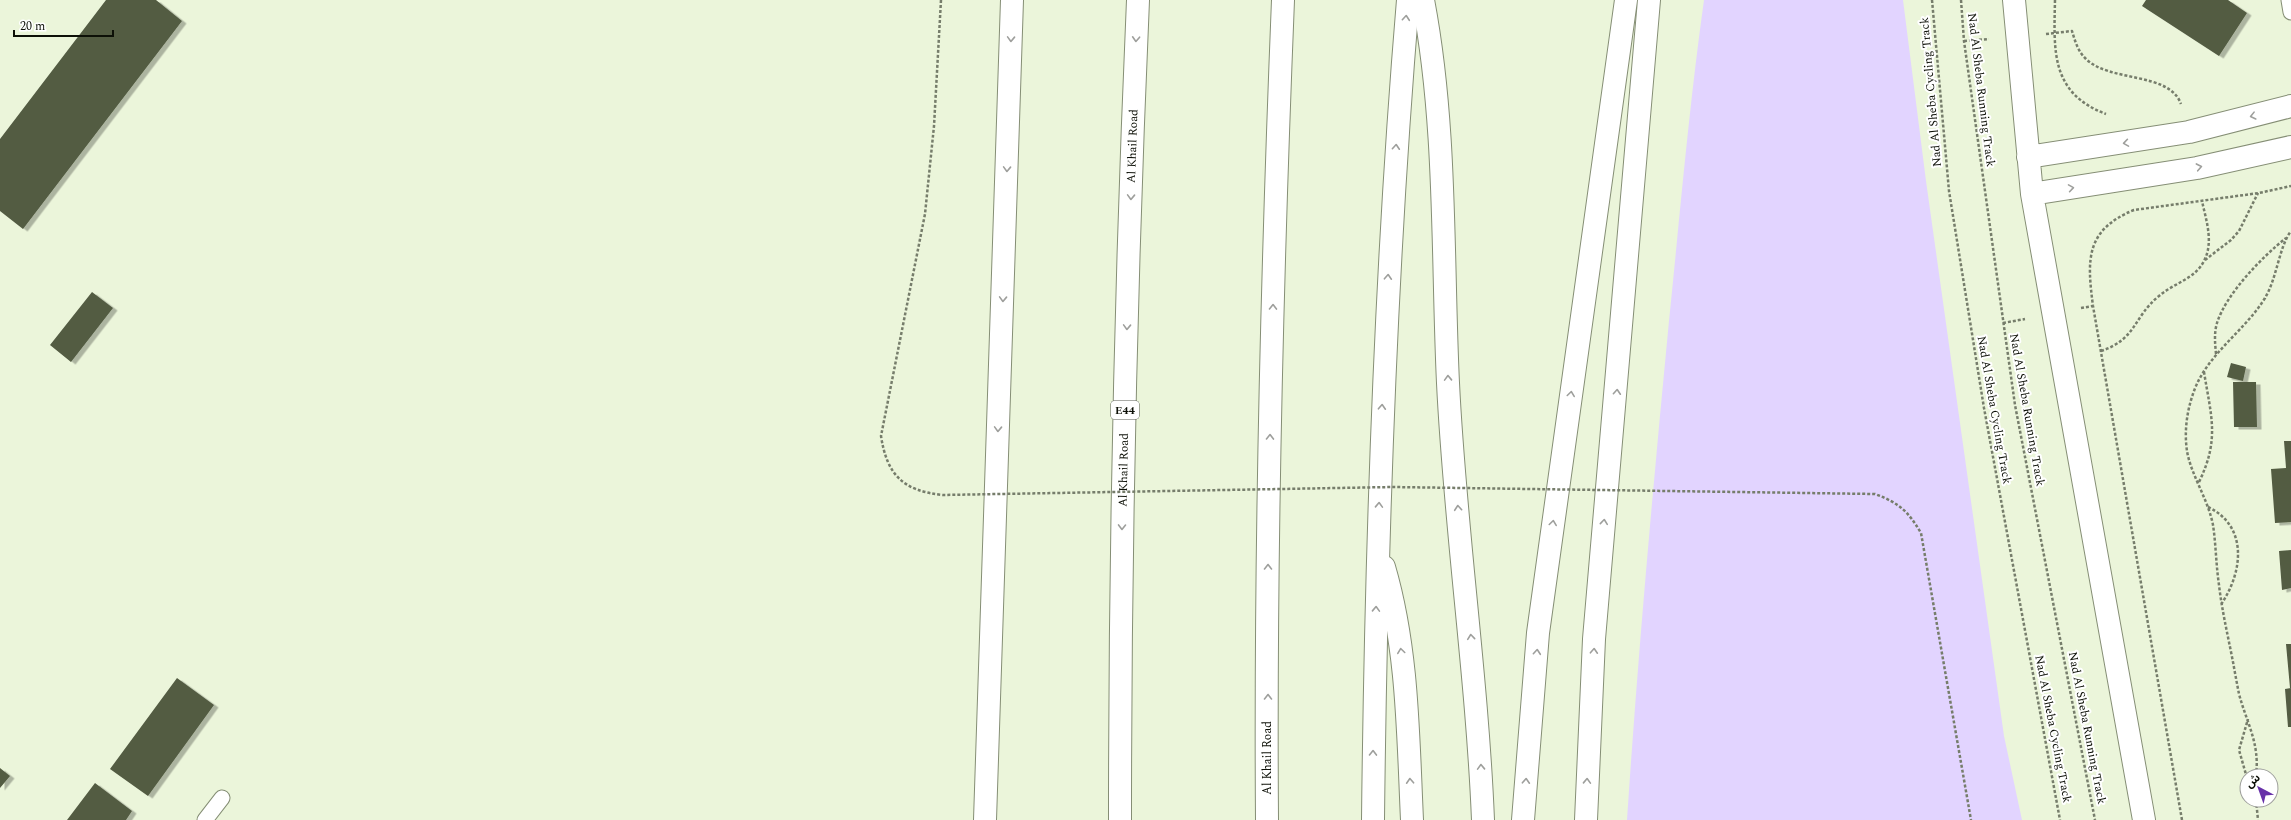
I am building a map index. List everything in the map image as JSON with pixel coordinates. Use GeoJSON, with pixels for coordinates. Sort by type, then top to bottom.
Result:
{"type":"FeatureCollection","features":[{"type":"Feature","properties":{"kind":"main road"},"geometry":{"type":"LineString","coordinates":[[985,820],[1012,0]]}},
{"type":"Feature","properties":{"kind":"main road","name":"Al Khail Road"},"geometry":{"type":"LineString","coordinates":[[1120,820],[1120,646],[1125,367],[1138,0]]}},
{"type":"Feature","properties":{"kind":"main road","name":"Al Khail Road"},"geometry":{"type":"LineString","coordinates":[[1267,820],[1269,476],[1275,201],[1283,0]]}},
{"type":"Feature","properties":{"kind":"main road"},"geometry":{"type":"LineString","coordinates":[[1372,820],[1377,544],[1390,249],[1408,0]]}},
{"type":"Feature","properties":{"kind":"main road"},"geometry":{"type":"LineString","coordinates":[[1423,0],[1434,75],[1440,141],[1448,384],[1456,488],[1473,661],[1483,820]]}},
{"type":"Feature","properties":{"kind":"main road"},"geometry":{"type":"LineString","coordinates":[[1523,820],[1538,633],[1626,0]]}},
{"type":"Feature","properties":{"kind":"main road"},"geometry":{"type":"LineString","coordinates":[[1586,820],[1594,638],[1649,0]]}},
{"type":"Feature","properties":{"kind":"main road"},"geometry":{"type":"LineString","coordinates":[[2014,0],[2032,194],[2144,820]]}},
{"type":"Feature","properties":{"kind":"main road"},"geometry":{"type":"LineString","coordinates":[[2028,157],[2189,132],[2291,106]]}},
{"type":"Feature","properties":{"kind":"main road"},"geometry":{"type":"LineString","coordinates":[[2032,194],[2197,168],[2291,147]]}},
{"type":"Feature","properties":{"kind":"main road"},"geometry":{"type":"LineString","coordinates":[[1377,544],[1389,585],[1403,667],[1412,820]]}},
{"type":"Feature","properties":{"kind":"lane"},"geometry":{"type":"LineString","coordinates":[[2289,0],[2291,12]]}},
{"type":"Feature","properties":{"kind":"lane"},"geometry":{"type":"LineString","coordinates":[[205,820],[222,798]]}},
{"type":"Feature","properties":{"kind":"path"},"geometry":{"type":"LineString","coordinates":[[941,0],[934,126],[924,214],[881,436],[884,455],[892,472],[906,485],[924,493],[942,495],[1393,487],[1875,494],[1894,501],[1905,510],[1910,515],[1920,533],[1971,820]]}},
{"type":"Feature","properties":{"kind":"path","name":"Nad Al Sheba Cycling Track"},"geometry":{"type":"LineString","coordinates":[[1932,0],[1949,191],[1984,408],[2060,820]]}},
{"type":"Feature","properties":{"kind":"path","name":"Nad Al Sheba Running Track"},"geometry":{"type":"LineString","coordinates":[[1961,0],[1964,41],[2014,404],[2095,820]]}},
{"type":"Feature","properties":{"kind":"path"},"geometry":{"type":"LineString","coordinates":[[2055,0],[2054,33],[2056,61],[2069,88],[2087,107],[2112,117]]}},
{"type":"Feature","properties":{"kind":"path"},"geometry":{"type":"LineString","coordinates":[[1964,41],[2072,31],[2076,46],[2085,59],[2098,67],[2166,86],[2179,96],[2182,106],[2175,107]]}},
{"type":"Feature","properties":{"kind":"path"},"geometry":{"type":"LineString","coordinates":[[2182,820],[2093,306],[2089,265],[2092,248],[2100,233],[2121,215],[2134,210],[2259,193],[2291,186]]}},
{"type":"Feature","properties":{"kind":"path"},"geometry":{"type":"LineString","coordinates":[[2205,260],[2231,240],[2239,231],[2259,193]]}},
{"type":"Feature","properties":{"kind":"path"},"geometry":{"type":"LineString","coordinates":[[2101,351],[2112,347],[2125,339],[2144,311],[2159,296],[2188,279],[2198,271],[2205,260],[2210,245],[2202,201]]}},
{"type":"Feature","properties":{"kind":"path"},"geometry":{"type":"LineString","coordinates":[[2216,354],[2214,338],[2217,323],[2224,309],[2258,262],[2291,231]]}},
{"type":"Feature","properties":{"kind":"path"},"geometry":{"type":"LineString","coordinates":[[2256,768],[2257,749],[2239,694],[2222,603],[2215,540],[2208,507],[2187,452],[2186,432],[2194,391],[2203,372],[2216,354],[2250,320],[2265,298],[2276,273],[2286,237]]}},
{"type":"Feature","properties":{"kind":"path"},"geometry":{"type":"LineString","coordinates":[[2199,482],[2208,464],[2213,444],[2212,422],[2203,372]]}},
{"type":"Feature","properties":{"kind":"path"},"geometry":{"type":"LineString","coordinates":[[2208,507],[2227,519],[2236,540],[2238,559],[2236,575],[2231,590],[2222,603]]}},
{"type":"Feature","properties":{"kind":"path"},"geometry":{"type":"LineString","coordinates":[[2244,768],[2239,750],[2243,729],[2248,719]]}},
{"type":"Feature","properties":{"kind":"path"},"geometry":{"type":"LineString","coordinates":[[2257,808],[2258,820]]}},
{"type":"Feature","properties":{"kind":"shaded area"},"geometry":{"type":"Polygon","coordinates":[[[1704,0],[1903,0],[1926,181],[2004,736],[2022,820],[1627,820],[1641,632],[1663,383],[1689,120],[1704,0]]]}},
{"type":"Feature","properties":{"kind":"building"},"geometry":{"type":"Polygon","coordinates":[[[106,0],[156,0],[182,21],[23,229],[0,211],[0,139],[106,0]]]}},
{"type":"Feature","properties":{"kind":"building"},"geometry":{"type":"Polygon","coordinates":[[[2146,0],[2228,0],[2247,13],[2219,56],[2142,6],[2146,0]]]}},
{"type":"Feature","properties":{"kind":"building"},"geometry":{"type":"Polygon","coordinates":[[[92,292],[113,308],[71,362],[50,345],[92,292]]]}},
{"type":"Feature","properties":{"kind":"building"},"geometry":{"type":"Polygon","coordinates":[[[2231,363],[2246,367],[2243,381],[2227,377],[2231,363]]]}},
{"type":"Feature","properties":{"kind":"building"},"geometry":{"type":"Polygon","coordinates":[[[2233,382],[2256,382],[2257,427],[2234,427],[2233,382]]]}},
{"type":"Feature","properties":{"kind":"building"},"geometry":{"type":"Polygon","coordinates":[[[2284,441],[2291,441],[2291,522],[2275,523],[2271,469],[2286,468],[2284,441]]]}},
{"type":"Feature","properties":{"kind":"building"},"geometry":{"type":"Polygon","coordinates":[[[2291,550],[2291,588],[2282,590],[2279,551],[2291,550]]]}},
{"type":"Feature","properties":{"kind":"building"},"geometry":{"type":"Polygon","coordinates":[[[2286,644],[2291,644],[2291,688],[2290,688],[2286,644]]]}},
{"type":"Feature","properties":{"kind":"building"},"geometry":{"type":"Polygon","coordinates":[[[177,678],[214,705],[148,796],[110,769],[177,678]]]}},
{"type":"Feature","properties":{"kind":"building"},"geometry":{"type":"Polygon","coordinates":[[[2291,688],[2291,727],[2288,727],[2285,689],[2291,688]]]}},
{"type":"Feature","properties":{"kind":"building"},"geometry":{"type":"Polygon","coordinates":[[[0,768],[10,776],[0,788],[0,768]]]}},
{"type":"Feature","properties":{"kind":"building"},"geometry":{"type":"Polygon","coordinates":[[[95,783],[132,811],[126,820],[67,820],[95,783]]]}}]}
